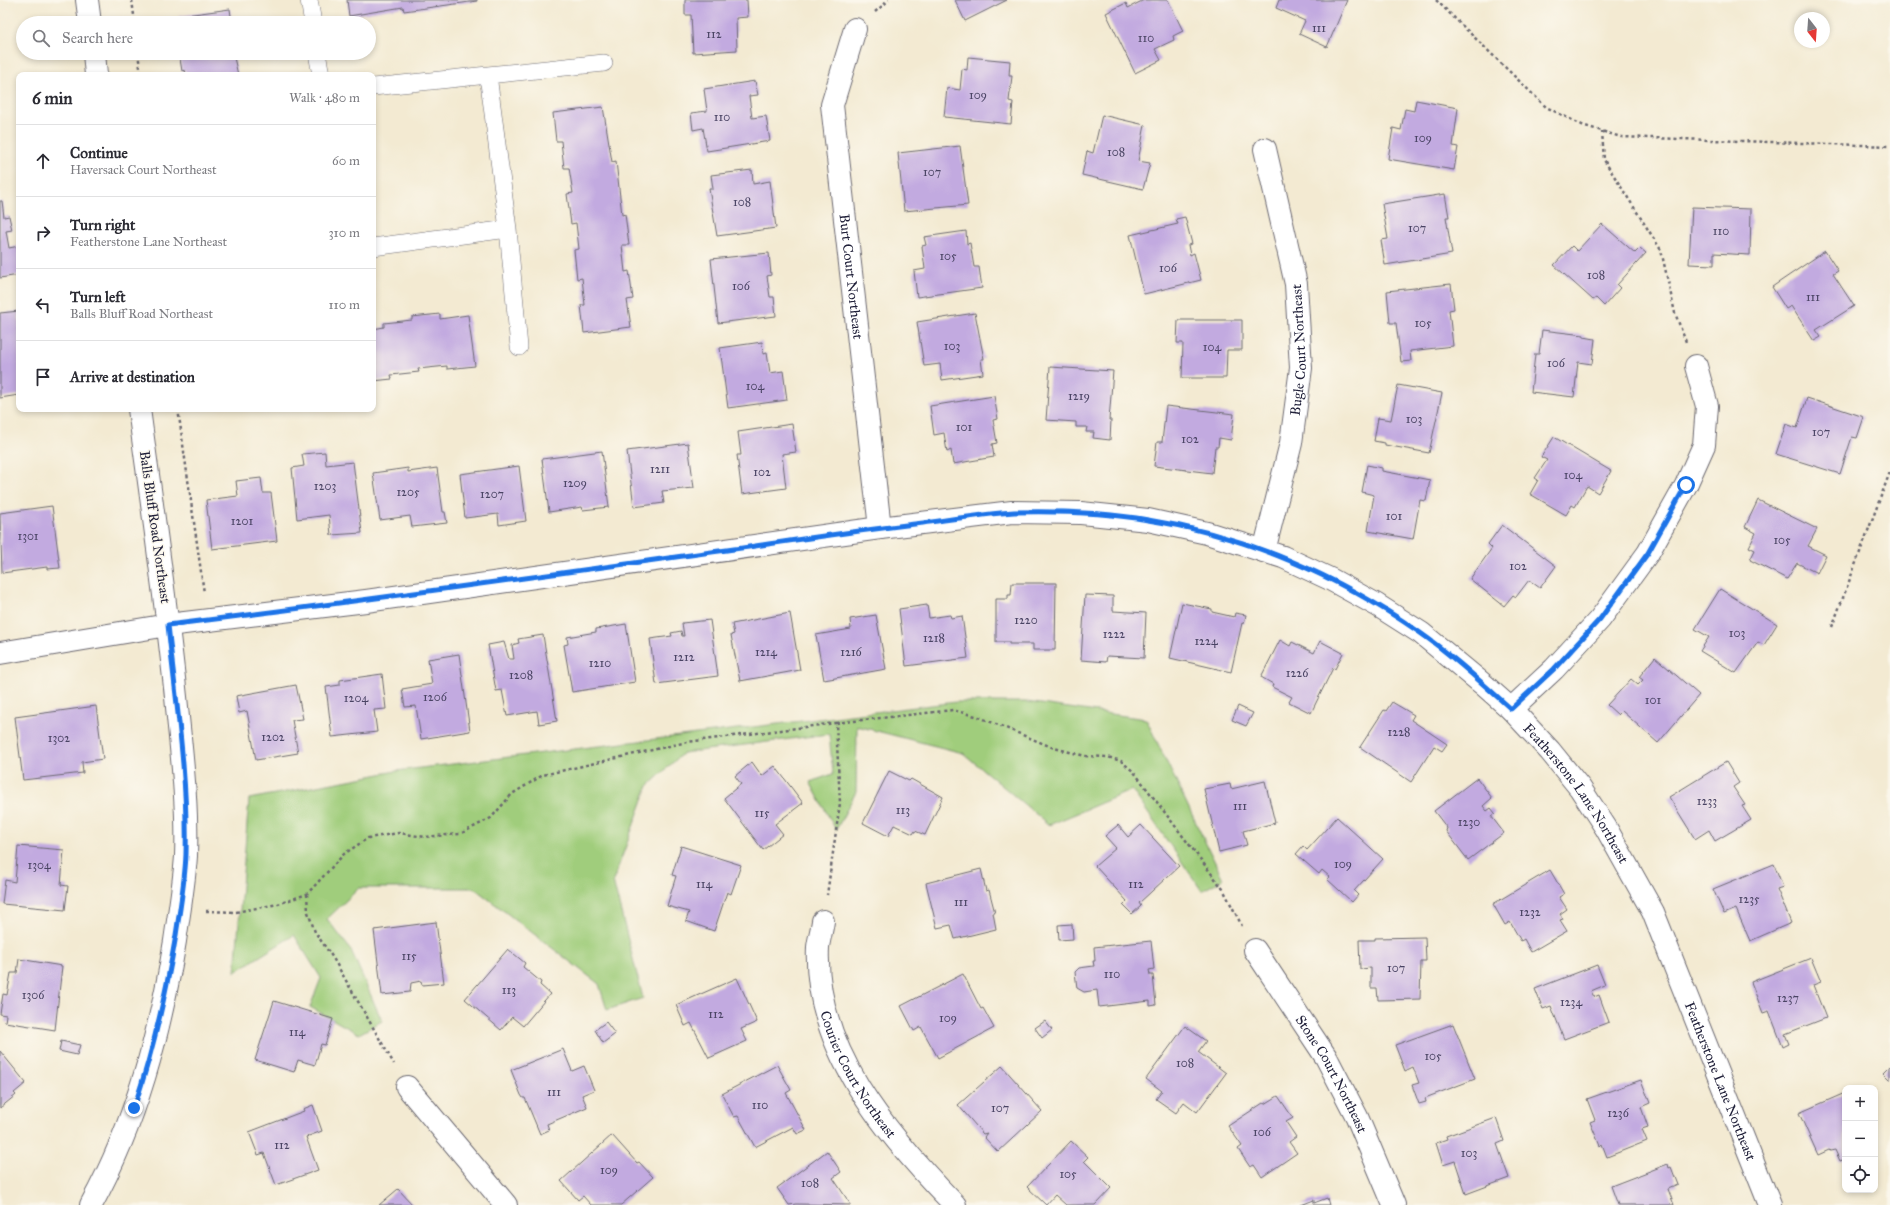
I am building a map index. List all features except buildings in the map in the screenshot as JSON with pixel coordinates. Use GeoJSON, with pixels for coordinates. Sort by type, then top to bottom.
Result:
{"type":"FeatureCollection","features":[{"type":"Feature","properties":{"kind":"street"},"geometry":{"type":"LineString","coordinates":[[87,0],[89,16]]}},
{"type":"Feature","properties":{"kind":"street","name":"Burt Court Northeast"},"geometry":{"type":"LineString","coordinates":[[855,29],[832,105],[880,528]]}},
{"type":"Feature","properties":{"kind":"street"},"geometry":{"type":"LineString","coordinates":[[95,60],[96,72]]}},
{"type":"Feature","properties":{"kind":"street","name":"Bugle Court Northeast"},"geometry":{"type":"LineString","coordinates":[[1264,551],[1291,443],[1301,368],[1296,284],[1265,149]]}},
{"type":"Feature","properties":{"kind":"street"},"geometry":{"type":"LineString","coordinates":[[1511,709],[1554,669],[1600,619],[1648,553],[1686,485],[1704,445],[1707,406],[1696,366]]}},
{"type":"Feature","properties":{"kind":"street","name":"Balls Bluff Road Northeast"},"geometry":{"type":"LineString","coordinates":[[91,1205],[106,1178],[132,1115],[150,1060],[168,987],[180,910],[186,855],[186,805],[168,625],[139,412]]}},
{"type":"Feature","properties":{"kind":"street","name":"Featherstone Lane Northeast"},"geometry":{"type":"LineString","coordinates":[[0,653],[168,625],[366,600],[880,528],[1012,512],[1081,512],[1148,520],[1207,533],[1283,556],[1330,579],[1383,609],[1421,633],[1511,709],[1550,751],[1580,788],[1606,828],[1653,912],[1770,1205]]}},
{"type":"Feature","properties":{"kind":"street","name":"Courier Court Northeast"},"geometry":{"type":"LineString","coordinates":[[824,921],[818,946],[818,973],[823,1005],[836,1043],[856,1082],[880,1118],[920,1169],[955,1205]]}},
{"type":"Feature","properties":{"kind":"street","name":"Stone Court Northeast"},"geometry":{"type":"LineString","coordinates":[[1255,950],[1326,1057],[1357,1117],[1394,1205]]}},
{"type":"Feature","properties":{"kind":"street"},"geometry":{"type":"LineString","coordinates":[[407,1087],[506,1205]]}},
{"type":"Feature","properties":{"kind":"lane"},"geometry":{"type":"LineString","coordinates":[[309,0],[312,16]]}},
{"type":"Feature","properties":{"kind":"lane"},"geometry":{"type":"LineString","coordinates":[[318,60],[320,72]]}},
{"type":"Feature","properties":{"kind":"lane"},"geometry":{"type":"LineString","coordinates":[[376,87],[604,63]]}},
{"type":"Feature","properties":{"kind":"lane"},"geometry":{"type":"LineString","coordinates":[[488,75],[508,229],[519,347]]}},
{"type":"Feature","properties":{"kind":"lane"},"geometry":{"type":"LineString","coordinates":[[376,247],[508,229]]}},
{"type":"Feature","properties":{"kind":"path"},"geometry":{"type":"LineString","coordinates":[[132,0],[134,16]]}},
{"type":"Feature","properties":{"kind":"path"},"geometry":{"type":"LineString","coordinates":[[1436,0],[1546,107],[1582,125],[1621,137],[1890,146]]}},
{"type":"Feature","properties":{"kind":"path"},"geometry":{"type":"LineString","coordinates":[[139,60],[141,72]]}},
{"type":"Feature","properties":{"kind":"path"},"geometry":{"type":"LineString","coordinates":[[1602,131],[1604,160],[1661,250],[1675,313],[1696,366]]}},
{"type":"Feature","properties":{"kind":"path"},"geometry":{"type":"LineString","coordinates":[[178,412],[208,620]]}},
{"type":"Feature","properties":{"kind":"path"},"geometry":{"type":"LineString","coordinates":[[1832,627],[1890,472]]}},
{"type":"Feature","properties":{"kind":"path"},"geometry":{"type":"LineString","coordinates":[[180,910],[236,912],[278,904],[306,894],[344,854],[368,838],[399,833],[425,837],[460,834],[490,818],[512,794],[543,775],[687,742],[953,710],[979,718],[1054,748],[1085,756],[1108,757],[1121,761],[1134,772],[1223,889],[1255,950]]}},
{"type":"Feature","properties":{"kind":"path"},"geometry":{"type":"LineString","coordinates":[[824,921],[840,803],[836,723]]}},
{"type":"Feature","properties":{"kind":"path"},"geometry":{"type":"LineString","coordinates":[[306,894],[308,912],[315,932],[333,958],[407,1087]]}},
{"type":"Feature","properties":{"kind":"green space"},"geometry":{"type":"Polygon","coordinates":[[[956,702],[1027,702],[1146,719],[1223,879],[1202,891],[1132,790],[1049,825],[963,753],[857,726],[856,792],[836,830],[810,782],[833,774],[829,734],[683,753],[648,786],[613,881],[643,998],[607,1010],[599,984],[474,888],[359,888],[327,919],[351,950],[382,1021],[359,1034],[310,1007],[321,978],[294,935],[235,972],[249,799],[396,771],[956,702]]]}},
{"type":"Feature","properties":{"kind":"route"},"geometry":{"type":"LineString","coordinates":[[134,1108],[150,1060],[168,987],[183,890],[186,855],[186,805],[168,625],[366,600],[880,528],[1012,512],[1081,512],[1148,520],[1207,533],[1283,556],[1330,579],[1377,605],[1421,633],[1511,709],[1554,669],[1600,619],[1648,553],[1686,485]]}}]}
